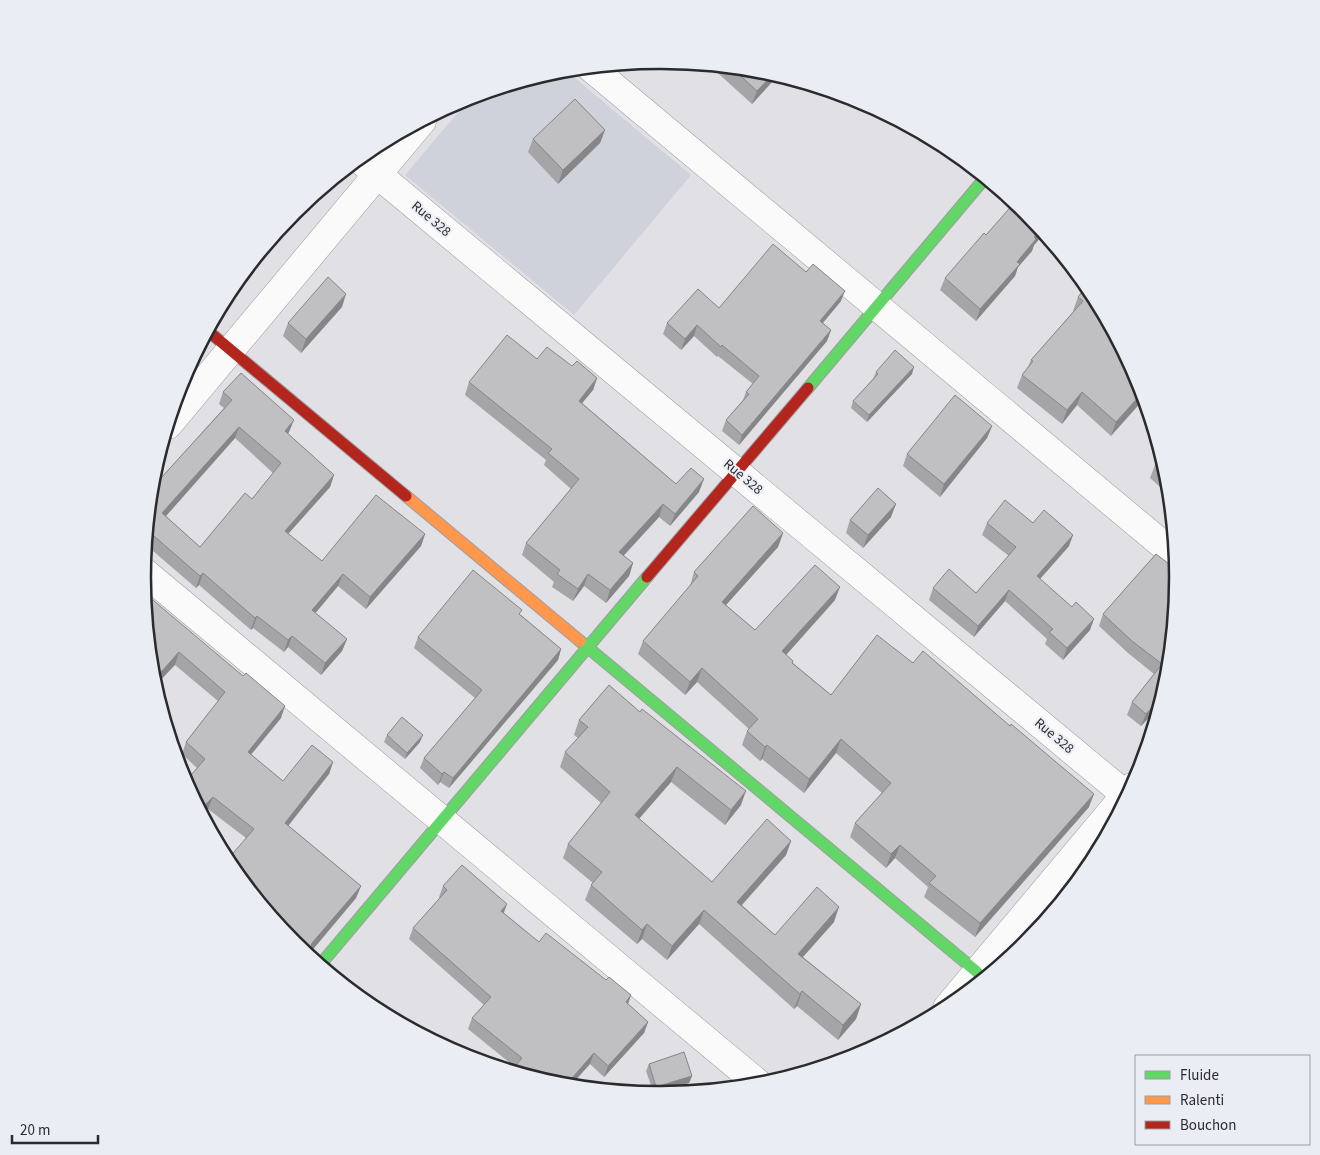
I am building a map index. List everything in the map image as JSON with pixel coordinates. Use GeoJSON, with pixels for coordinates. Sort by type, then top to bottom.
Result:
{"type":"FeatureCollection","features":[{"type":"Feature","properties":{"kind":"street"},"geometry":{"type":"LineString","coordinates":[[597,73],[1168,549]]}},
{"type":"Feature","properties":{"kind":"street"},"geometry":{"type":"LineString","coordinates":[[179,412],[231,350],[368,166],[395,143]]}},
{"type":"Feature","properties":{"kind":"street","name":"Rue 328"},"geometry":{"type":"LineString","coordinates":[[368,166],[736,472],[1123,789]]}},
{"type":"Feature","properties":{"kind":"street"},"geometry":{"type":"LineString","coordinates":[[325,960],[981,183]]}},
{"type":"Feature","properties":{"kind":"street"},"geometry":{"type":"LineString","coordinates":[[213,335],[977,972]]}},
{"type":"Feature","properties":{"kind":"street"},"geometry":{"type":"LineString","coordinates":[[151,578],[751,1077]]}},
{"type":"Feature","properties":{"kind":"street"},"geometry":{"type":"LineString","coordinates":[[969,981],[1110,814]]}},
{"type":"Feature","properties":{"kind":"shaded area"},"geometry":{"type":"Polygon","coordinates":[[[573,77],[691,175],[574,315],[405,175],[461,109],[528,86],[573,77]]]}},
{"type":"Feature","properties":{"kind":"building"},"geometry":{"type":"Polygon","coordinates":[[[740,76],[767,81],[757,91],[740,76]]]}},
{"type":"Feature","properties":{"kind":"building"},"geometry":{"type":"Polygon","coordinates":[[[575,99],[605,130],[563,170],[533,139],[575,99]]]}},
{"type":"Feature","properties":{"kind":"building"},"geometry":{"type":"Polygon","coordinates":[[[1009,208],[1036,235],[1034,237],[1036,239],[1017,262],[1020,264],[980,309],[945,278],[984,233],[986,235],[1009,208]]]}},
{"type":"Feature","properties":{"kind":"building"},"geometry":{"type":"Polygon","coordinates":[[[773,244],[806,272],[813,264],[845,291],[820,321],[831,330],[742,435],[726,420],[749,394],[746,392],[759,376],[722,345],[721,347],[697,325],[685,339],[667,323],[698,289],[719,308],[773,244]]]}},
{"type":"Feature","properties":{"kind":"building"},"geometry":{"type":"Polygon","coordinates":[[[328,277],[346,294],[306,339],[288,323],[328,277]]]}},
{"type":"Feature","properties":{"kind":"building"},"geometry":{"type":"Polygon","coordinates":[[[1081,293],[1101,323],[1136,399],[1116,422],[1082,392],[1067,410],[1022,375],[1033,361],[1031,360],[1083,301],[1078,297],[1081,293]]]}},
{"type":"Feature","properties":{"kind":"building"},"geometry":{"type":"Polygon","coordinates":[[[507,335],[537,359],[547,347],[572,366],[577,361],[597,378],[579,401],[676,484],[691,468],[704,479],[675,514],[663,504],[619,552],[633,563],[610,590],[588,574],[578,589],[557,574],[560,570],[526,543],[579,479],[548,453],[552,449],[469,382],[507,335]]]}},
{"type":"Feature","properties":{"kind":"building"},"geometry":{"type":"Polygon","coordinates":[[[895,350],[914,367],[869,415],[853,401],[878,374],[876,372],[895,350]]]}},
{"type":"Feature","properties":{"kind":"building"},"geometry":{"type":"Polygon","coordinates":[[[241,373],[294,420],[285,431],[334,475],[285,531],[322,561],[376,495],[425,534],[370,597],[343,574],[312,610],[347,639],[325,663],[292,636],[288,640],[257,616],[255,618],[203,573],[200,576],[153,535],[161,478],[232,400],[223,392],[241,373]],[[239,427],[162,513],[200,547],[245,493],[252,499],[281,463],[239,427]]]}},
{"type":"Feature","properties":{"kind":"building"},"geometry":{"type":"Polygon","coordinates":[[[955,395],[992,426],[944,484],[907,454],[955,395]]]}},
{"type":"Feature","properties":{"kind":"building"},"geometry":{"type":"Polygon","coordinates":[[[878,488],[896,504],[868,535],[850,520],[878,488]]]}},
{"type":"Feature","properties":{"kind":"building"},"geometry":{"type":"Polygon","coordinates":[[[1005,500],[1033,523],[1044,510],[1073,535],[1037,576],[1072,607],[1076,602],[1094,619],[1067,648],[1049,632],[1053,629],[1009,590],[978,626],[933,588],[949,569],[976,593],[1016,547],[987,523],[1005,500]]]}},
{"type":"Feature","properties":{"kind":"building"},"geometry":{"type":"Polygon","coordinates":[[[753,506],[783,533],[722,602],[755,630],[815,565],[840,587],[782,651],[793,661],[792,663],[831,695],[877,635],[913,663],[923,651],[1010,726],[1011,724],[1094,794],[980,923],[929,883],[936,876],[900,845],[891,854],[855,823],[891,783],[841,739],[809,779],[767,745],[765,747],[747,731],[758,719],[702,668],[690,682],[643,641],[698,576],[694,572],[753,506]]]}},
{"type":"Feature","properties":{"kind":"building"},"geometry":{"type":"Polygon","coordinates":[[[1156,554],[1169,564],[1168,611],[1161,663],[1132,641],[1103,614],[1156,554]]]}},
{"type":"Feature","properties":{"kind":"building"},"geometry":{"type":"Polygon","coordinates":[[[473,570],[522,610],[519,614],[561,649],[453,778],[444,772],[442,774],[424,758],[482,690],[418,637],[473,570]]]}},
{"type":"Feature","properties":{"kind":"building"},"geometry":{"type":"Polygon","coordinates":[[[152,599],[243,676],[246,673],[285,706],[248,752],[283,781],[312,745],[333,762],[285,823],[361,886],[312,943],[311,947],[256,887],[233,853],[254,829],[213,797],[205,805],[191,775],[205,759],[186,742],[225,692],[179,652],[160,673],[152,599]]]}},
{"type":"Feature","properties":{"kind":"building"},"geometry":{"type":"Polygon","coordinates":[[[1161,666],[1151,708],[1146,714],[1132,702],[1161,666]]]}},
{"type":"Feature","properties":{"kind":"building"},"geometry":{"type":"Polygon","coordinates":[[[609,685],[640,712],[642,709],[746,791],[731,810],[677,767],[635,815],[712,882],[767,819],[791,841],[737,902],[775,935],[817,887],[839,907],[798,954],[861,1004],[843,1025],[802,991],[800,994],[704,910],[672,946],[647,924],[642,930],[591,885],[602,872],[568,844],[610,792],[565,752],[588,727],[579,720],[609,685]]]}},
{"type":"Feature","properties":{"kind":"building"},"geometry":{"type":"Polygon","coordinates":[[[402,717],[423,735],[407,753],[387,735],[402,717]]]}},
{"type":"Feature","properties":{"kind":"building"},"geometry":{"type":"Polygon","coordinates":[[[462,865],[507,904],[501,911],[539,942],[546,933],[606,980],[609,977],[631,995],[626,1002],[648,1022],[608,1066],[594,1053],[572,1078],[516,1065],[522,1058],[472,1018],[491,997],[413,928],[447,890],[443,886],[462,865]]]}},
{"type":"Feature","properties":{"kind":"building"},"geometry":{"type":"Polygon","coordinates":[[[684,1052],[692,1076],[656,1086],[649,1064],[684,1052]]]}},
{"type":"Feature","properties":{"kind":"traffic: fast"},"geometry":{"type":"LineString","coordinates":[[808,388],[981,183]]}},
{"type":"Feature","properties":{"kind":"traffic: fast"},"geometry":{"type":"LineString","coordinates":[[325,960],[647,577]]}},
{"type":"Feature","properties":{"kind":"traffic: fast"},"geometry":{"type":"LineString","coordinates":[[580,641],[977,972]]}},
{"type":"Feature","properties":{"kind":"traffic: slow"},"geometry":{"type":"LineString","coordinates":[[406,496],[580,641]]}},
{"type":"Feature","properties":{"kind":"traffic: jam"},"geometry":{"type":"LineString","coordinates":[[213,335],[406,496]]}},
{"type":"Feature","properties":{"kind":"traffic: jam"},"geometry":{"type":"LineString","coordinates":[[647,577],[808,388]]}}]}
